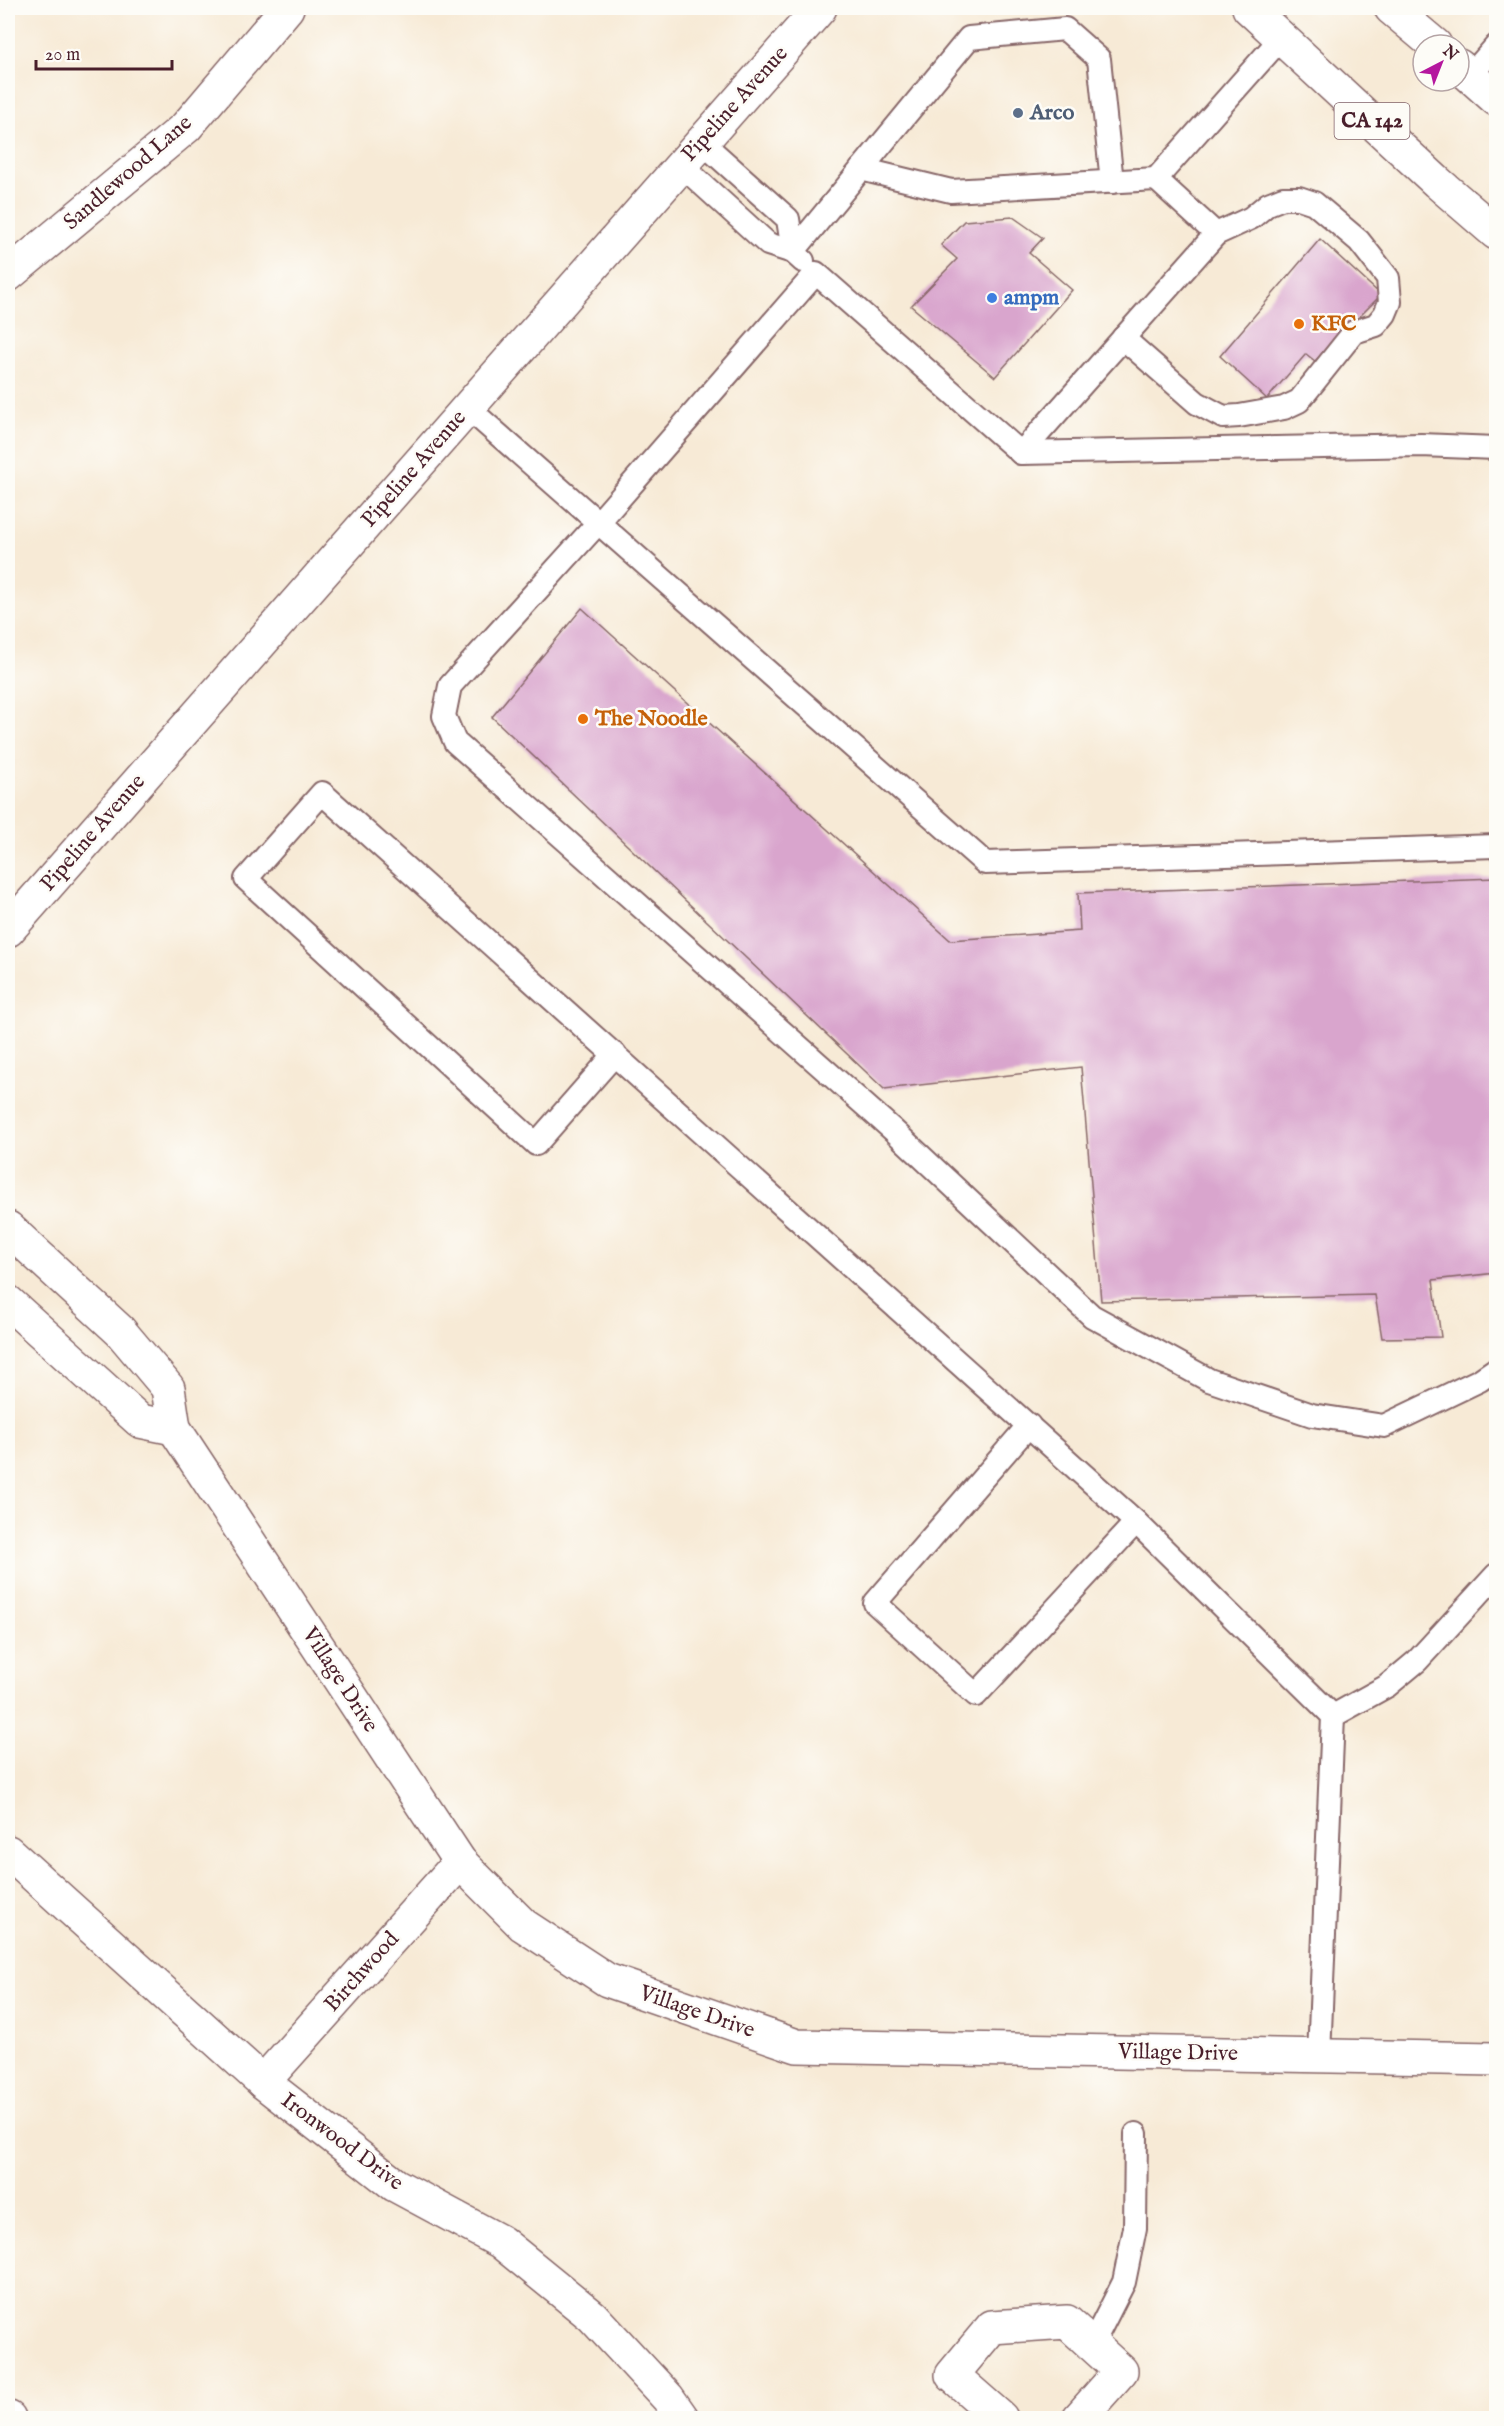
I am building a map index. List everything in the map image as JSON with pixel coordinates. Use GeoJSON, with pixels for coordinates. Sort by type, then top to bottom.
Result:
{"type":"FeatureCollection","features":[{"type":"Feature","properties":{"kind":"street","name":"Sandlewood Lane"},"geometry":{"type":"LineString","coordinates":[[8,275],[186,127],[287,8]]}},
{"type":"Feature","properties":{"kind":"street","name":"Pipeline Avenue"},"geometry":{"type":"LineString","coordinates":[[8,930],[820,8]]}},
{"type":"Feature","properties":{"kind":"street","name":"CA 142"},"geometry":{"type":"LineString","coordinates":[[1248,8],[1437,182],[1497,234]]}},
{"type":"Feature","properties":{"kind":"street"},"geometry":{"type":"LineString","coordinates":[[1391,8],[1420,33]]}},
{"type":"Feature","properties":{"kind":"street"},"geometry":{"type":"LineString","coordinates":[[1471,76],[1497,99]]}},
{"type":"Feature","properties":{"kind":"street","name":"Village Drive"},"geometry":{"type":"LineString","coordinates":[[8,1228],[120,1331],[168,1388],[174,1428],[460,1862],[523,1924],[607,1980],[797,2046],[1497,2059]]}},
{"type":"Feature","properties":{"kind":"street"},"geometry":{"type":"LineString","coordinates":[[8,1302],[140,1421],[174,1428]]}},
{"type":"Feature","properties":{"kind":"street","name":"Ironwood Drive"},"geometry":{"type":"LineString","coordinates":[[8,1852],[263,2082],[395,2185],[501,2242],[592,2316],[668,2398],[682,2418]]}},
{"type":"Feature","properties":{"kind":"street","name":"Birchwood"},"geometry":{"type":"LineString","coordinates":[[263,2082],[460,1862]]}},
{"type":"Feature","properties":{"kind":"street"},"geometry":{"type":"LineString","coordinates":[[1001,2418],[952,2375],[992,2327],[1067,2322],[1121,2371],[1079,2418]]}},
{"type":"Feature","properties":{"kind":"lane"},"geometry":{"type":"LineString","coordinates":[[793,252],[969,38],[1065,30],[1099,59],[1112,182]]}},
{"type":"Feature","properties":{"kind":"lane"},"geometry":{"type":"LineString","coordinates":[[861,169],[951,191],[1155,179],[1281,38]]}},
{"type":"Feature","properties":{"kind":"lane"},"geometry":{"type":"LineString","coordinates":[[1471,66],[1497,46]]}},
{"type":"Feature","properties":{"kind":"lane"},"geometry":{"type":"LineString","coordinates":[[692,154],[768,244],[793,252],[1021,453],[1421,445],[1497,448]]}},
{"type":"Feature","properties":{"kind":"lane"},"geometry":{"type":"LineString","coordinates":[[692,154],[788,219],[793,252]]}},
{"type":"Feature","properties":{"kind":"lane"},"geometry":{"type":"LineString","coordinates":[[1155,179],[1216,234]]}},
{"type":"Feature","properties":{"kind":"lane"},"geometry":{"type":"LineString","coordinates":[[1021,453],[1123,338],[1216,234],[1251,218],[1268,204],[1283,198],[1299,198],[1314,203],[1359,241],[1388,278],[1390,302],[1385,314],[1376,325],[1354,332],[1299,401],[1284,408],[1223,417],[1197,403],[1123,338]]}},
{"type":"Feature","properties":{"kind":"lane"},"geometry":{"type":"LineString","coordinates":[[816,273],[598,523],[450,686],[444,716],[455,742],[893,1130],[1092,1316],[1209,1380],[1312,1415],[1384,1426],[1480,1380],[1497,1369]]}},
{"type":"Feature","properties":{"kind":"lane"},"geometry":{"type":"LineString","coordinates":[[468,408],[985,863],[1497,846]]}},
{"type":"Feature","properties":{"kind":"lane"},"geometry":{"type":"LineString","coordinates":[[615,1054],[536,1144],[246,879],[322,793],[615,1054],[1136,1522],[1333,1716],[1319,2056]]}},
{"type":"Feature","properties":{"kind":"lane"},"geometry":{"type":"LineString","coordinates":[[1029,1425],[875,1604],[976,1695],[1136,1522]]}},
{"type":"Feature","properties":{"kind":"lane"},"geometry":{"type":"LineString","coordinates":[[1333,1716],[1387,1686],[1417,1661],[1497,1575]]}},
{"type":"Feature","properties":{"kind":"lane"},"geometry":{"type":"LineString","coordinates":[[1092,2345],[1124,2282],[1135,2228],[1136,2134]]}},
{"type":"Feature","properties":{"kind":"building","name":"ampm"},"geometry":{"type":"Polygon","coordinates":[[[1013,217],[1043,238],[1029,253],[1072,290],[995,377],[911,306],[957,259],[941,245],[964,221],[1013,217]]]}},
{"type":"Feature","properties":{"kind":"building","name":"KFC"},"geometry":{"type":"Polygon","coordinates":[[[1320,239],[1381,295],[1315,361],[1306,354],[1267,399],[1220,356],[1320,239]]]}},
{"type":"Feature","properties":{"kind":"building"},"geometry":{"type":"Polygon","coordinates":[[[582,608],[950,940],[1080,931],[1078,893],[1496,878],[1496,1273],[1433,1280],[1441,1337],[1382,1338],[1375,1295],[1101,1301],[1081,1067],[884,1089],[492,717],[582,608]]]}},
{"type":"Feature","properties":{"kind":"place","name":"Arco"},"geometry":{"type":"Point","coordinates":[1018,113]}},
{"type":"Feature","properties":{"kind":"place","name":"ampm"},"geometry":{"type":"Point","coordinates":[992,298]}},
{"type":"Feature","properties":{"kind":"place","name":"KFC"},"geometry":{"type":"Point","coordinates":[1299,324]}},
{"type":"Feature","properties":{"kind":"place","name":"The Noodle"},"geometry":{"type":"Point","coordinates":[583,719]}}]}
